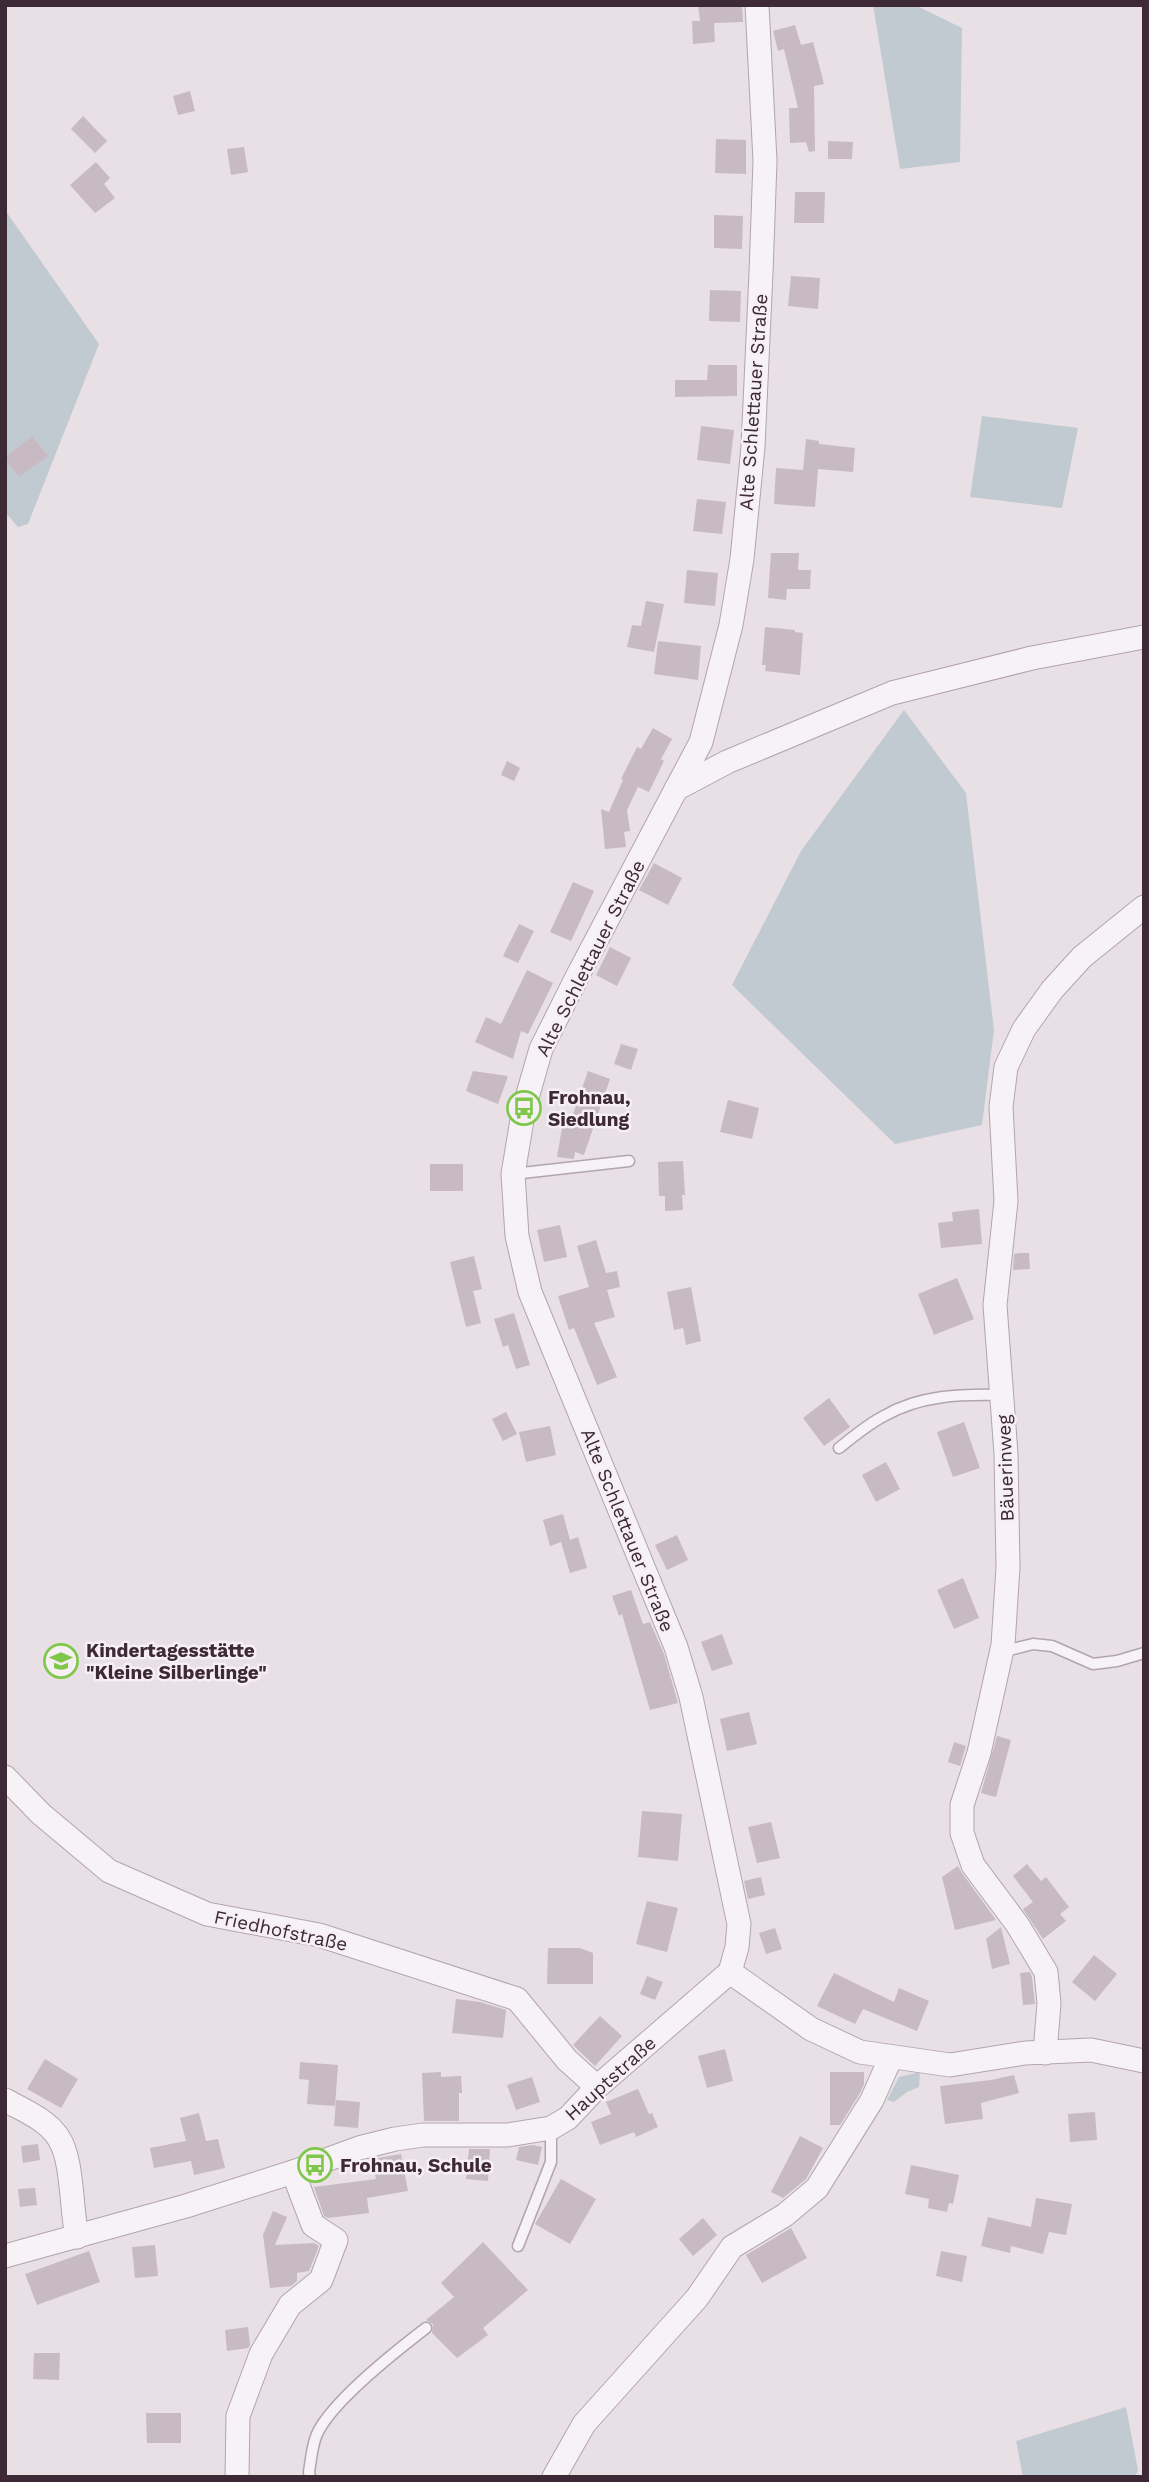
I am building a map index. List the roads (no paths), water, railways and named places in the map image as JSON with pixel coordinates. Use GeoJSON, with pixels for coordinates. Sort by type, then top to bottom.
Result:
{"type":"FeatureCollection","features":[{"type":"Feature","properties":{"kind":"street","name":"Alte Schlettauer Straße"},"geometry":{"type":"LineString","coordinates":[[730,1972],[737,1947],[739,1924],[691,1697],[676,1647],[530,1292],[517,1236],[513,1174],[524,1108],[541,1049],[701,742],[731,625],[742,559],[753,447],[765,160],[757,5]]}},
{"type":"Feature","properties":{"kind":"street"},"geometry":{"type":"LineString","coordinates":[[676,789],[727,762],[892,693],[1032,659],[1144,637]]}},
{"type":"Feature","properties":{"kind":"street"},"geometry":{"type":"LineString","coordinates":[[701,742],[727,762]]}},
{"type":"Feature","properties":{"kind":"street","name":"Bäuerinweg"},"geometry":{"type":"LineString","coordinates":[[1045,2053],[1049,2003],[1046,1972],[1017,1924],[972,1865],[962,1833],[962,1805],[979,1753],[1002,1653],[1008,1567],[1006,1454],[995,1305],[1006,1201],[1001,1107],[1006,1067],[1024,1029],[1052,990],[1082,957],[1144,907]]}},
{"type":"Feature","properties":{"kind":"street","name":"Friedhofstraße"},"geometry":{"type":"LineString","coordinates":[[5,1777],[41,1814],[109,1871],[207,1914],[319,1935],[517,1999],[566,2060],[597,2087]]}},
{"type":"Feature","properties":{"kind":"street"},"geometry":{"type":"LineString","coordinates":[[730,1972],[811,2029],[860,2052],[950,2064],[1025,2053],[1091,2050],[1144,2061]]}},
{"type":"Feature","properties":{"kind":"street","name":"Hauptstraße"},"geometry":{"type":"LineString","coordinates":[[5,2256],[77,2237],[395,2139],[422,2135],[508,2135],[551,2128],[568,2118],[597,2087],[730,1972]]}},
{"type":"Feature","properties":{"kind":"street"},"geometry":{"type":"LineString","coordinates":[[554,2477],[584,2424],[697,2298],[732,2247],[785,2215],[817,2188],[872,2100],[891,2057]]}},
{"type":"Feature","properties":{"kind":"street"},"geometry":{"type":"LineString","coordinates":[[5,2100],[42,2121],[57,2135],[66,2151],[77,2237]]}},
{"type":"Feature","properties":{"kind":"street"},"geometry":{"type":"LineString","coordinates":[[237,2477],[238,2416],[261,2354],[290,2305],[321,2280],[336,2240],[313,2225],[293,2172]]}},
{"type":"Feature","properties":{"kind":"lane"},"geometry":{"type":"LineString","coordinates":[[513,1174],[629,1161]]}},
{"type":"Feature","properties":{"kind":"lane"},"geometry":{"type":"LineString","coordinates":[[839,1448],[884,1415],[926,1399],[961,1394],[1002,1395]]}},
{"type":"Feature","properties":{"kind":"lane"},"geometry":{"type":"LineString","coordinates":[[1002,1653],[1033,1644],[1052,1646],[1093,1664],[1117,1661],[1144,1653]]}},
{"type":"Feature","properties":{"kind":"lane"},"geometry":{"type":"LineString","coordinates":[[518,2246],[551,2162],[551,2128]]}},
{"type":"Feature","properties":{"kind":"lane"},"geometry":{"type":"LineString","coordinates":[[310,2477],[316,2435],[331,2412],[393,2354],[426,2328]]}},
{"type":"Feature","properties":{"kind":"place","name":"Frohnau, Siedlung"},"geometry":{"type":"Point","coordinates":[524,1108]}},
{"type":"Feature","properties":{"kind":"place","name":"Kindertagesstätte \"Kleine Silberlinge\""},"geometry":{"type":"Point","coordinates":[61,1661]}},
{"type":"Feature","properties":{"kind":"place","name":"Frohnau, Schule"},"geometry":{"type":"Point","coordinates":[315,2165]}}]}
